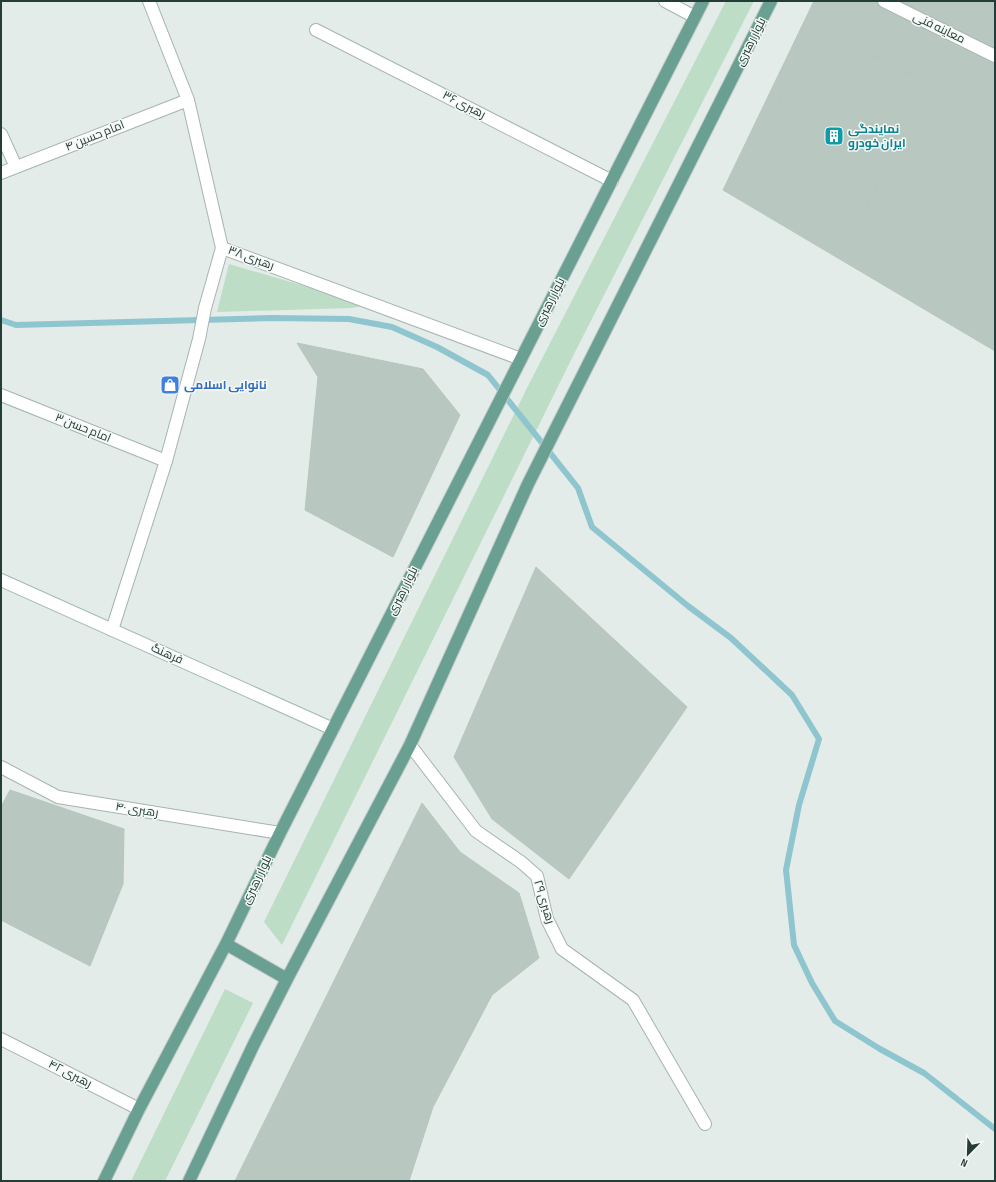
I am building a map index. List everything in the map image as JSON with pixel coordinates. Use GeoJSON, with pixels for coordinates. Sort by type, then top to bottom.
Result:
{"type":"FeatureCollection","features":[{"type":"Feature","properties":{"kind":"main road","name":"بلوار رهبری"},"geometry":{"type":"LineString","coordinates":[[104,1181],[139,1109],[226,944],[280,833],[704,1]]}},
{"type":"Feature","properties":{"kind":"main road","name":"بلوار رهبری"},"geometry":{"type":"LineString","coordinates":[[189,1181],[253,1046],[410,745],[528,484],[771,1]]}},
{"type":"Feature","properties":{"kind":"main road"},"geometry":{"type":"LineString","coordinates":[[226,944],[287,979]]}},
{"type":"Feature","properties":{"kind":"street","name":"رهبری ۳۸"},"geometry":{"type":"LineString","coordinates":[[148,1],[188,100],[222,248],[521,360]]}},
{"type":"Feature","properties":{"kind":"street"},"geometry":{"type":"LineString","coordinates":[[665,1],[695,17]]}},
{"type":"Feature","properties":{"kind":"street","name":"معاینه فنی"},"geometry":{"type":"LineString","coordinates":[[884,1],[995,56]]}},
{"type":"Feature","properties":{"kind":"street","name":"رهبری ۳۶"},"geometry":{"type":"LineString","coordinates":[[316,30],[612,181]]}},
{"type":"Feature","properties":{"kind":"street","name":"امام حسین ۴"},"geometry":{"type":"LineString","coordinates":[[1,173],[188,100]]}},
{"type":"Feature","properties":{"kind":"street"},"geometry":{"type":"LineString","coordinates":[[1,134],[16,167]]}},
{"type":"Feature","properties":{"kind":"street"},"geometry":{"type":"LineString","coordinates":[[112,630],[166,461],[200,339],[205,308],[222,248]]}},
{"type":"Feature","properties":{"kind":"street","name":"امام حسن ۳"},"geometry":{"type":"LineString","coordinates":[[1,394],[166,461]]}},
{"type":"Feature","properties":{"kind":"street","name":"فرهنگ"},"geometry":{"type":"LineString","coordinates":[[1,580],[333,729]]}},
{"type":"Feature","properties":{"kind":"street","name":"رهبری ۲۹"},"geometry":{"type":"LineString","coordinates":[[410,745],[476,831],[521,862],[537,876],[547,919],[562,950],[634,1000],[705,1124]]}},
{"type":"Feature","properties":{"kind":"street","name":"رهبری ۴۰"},"geometry":{"type":"LineString","coordinates":[[1,767],[58,797],[280,833]]}},
{"type":"Feature","properties":{"kind":"street","name":"رهبری ۴۲"},"geometry":{"type":"LineString","coordinates":[[1,1039],[139,1109]]}},
{"type":"Feature","properties":{"kind":"green space"},"geometry":{"type":"Polygon","coordinates":[[[726,1],[754,1],[575,352],[282,945],[264,922],[529,384],[726,1]]]}},
{"type":"Feature","properties":{"kind":"green space"},"geometry":{"type":"Polygon","coordinates":[[[229,264],[369,305],[351,308],[217,312],[229,264]]]}},
{"type":"Feature","properties":{"kind":"green space"},"geometry":{"type":"Polygon","coordinates":[[[225,989],[253,1003],[165,1181],[131,1181],[225,989]]]}},
{"type":"Feature","properties":{"kind":"building","name":"نمایندگی ایران خودرو"},"geometry":{"type":"Polygon","coordinates":[[[814,1],[995,1],[995,351],[723,190],[814,1]]]}},
{"type":"Feature","properties":{"kind":"building","name":"نمایندگی ایران خودرو"},"geometry":{"type":"Polygon","coordinates":[[[814,28],[932,85],[844,247],[740,186],[814,28]]]}},
{"type":"Feature","properties":{"kind":"building"},"geometry":{"type":"Polygon","coordinates":[[[297,343],[423,369],[460,415],[393,557],[305,510],[318,377],[297,343]]]}},
{"type":"Feature","properties":{"kind":"building"},"geometry":{"type":"Polygon","coordinates":[[[536,567],[687,707],[569,879],[492,819],[454,757],[536,567]]]}},
{"type":"Feature","properties":{"kind":"building"},"geometry":{"type":"Polygon","coordinates":[[[10,790],[124,829],[123,884],[90,966],[1,920],[1,807],[10,790]]]}},
{"type":"Feature","properties":{"kind":"building"},"geometry":{"type":"Polygon","coordinates":[[[422,803],[460,852],[519,893],[539,958],[492,995],[433,1107],[409,1181],[235,1181],[422,803]]]}},
{"type":"Feature","properties":{"kind":"waterway"},"geometry":{"type":"LineString","coordinates":[[1,320],[16,325],[271,318],[349,319],[392,327],[437,347],[488,375],[578,488],[592,527],[688,606],[731,638],[792,695],[819,739],[799,805],[786,870],[794,945],[812,983],[835,1021],[880,1049],[924,1073],[995,1129]]}},
{"type":"Feature","properties":{"kind":"place","name":"نمایندگی ایران خودرو"},"geometry":{"type":"Point","coordinates":[834,136]}},
{"type":"Feature","properties":{"kind":"place","name":"نانوایی اسلامی"},"geometry":{"type":"Point","coordinates":[170,385]}}]}
